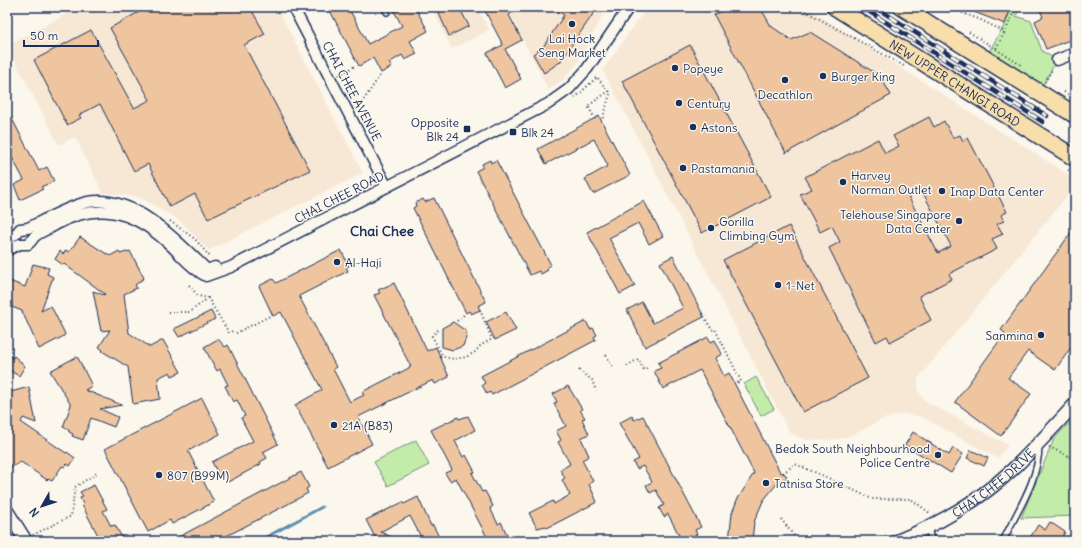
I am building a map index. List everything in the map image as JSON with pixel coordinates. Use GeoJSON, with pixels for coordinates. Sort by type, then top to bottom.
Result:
{"type":"FeatureCollection","features":[{"type":"Feature","properties":{"kind":"main road","name":"NEW UPPER CHANGI ROAD"},"geometry":{"type":"LineString","coordinates":[[835,7],[1070,163]]}},
{"type":"Feature","properties":{"kind":"main road"},"geometry":{"type":"LineString","coordinates":[[902,7],[1075,115]]}},
{"type":"Feature","properties":{"kind":"street","name":"CHAI CHEE AVENUE"},"geometry":{"type":"LineString","coordinates":[[293,7],[386,185]]}},
{"type":"Feature","properties":{"kind":"street","name":"CHAI CHEE ROAD"},"geometry":{"type":"LineString","coordinates":[[7,250],[20,244],[28,244],[33,238],[78,214],[103,210],[116,212],[150,228],[166,241],[198,272],[206,276],[230,267],[530,108],[566,86],[582,66],[623,7]]}},
{"type":"Feature","properties":{"kind":"street","name":"CHAI CHEE ROAD"},"geometry":{"type":"LineString","coordinates":[[20,244],[12,236],[20,229],[28,228],[87,202],[114,203],[130,209],[165,230],[207,270],[229,262],[532,112],[569,90],[587,69],[629,7]]}},
{"type":"Feature","properties":{"kind":"street"},"geometry":{"type":"LineString","coordinates":[[1057,60],[1075,53]]}},
{"type":"Feature","properties":{"kind":"street"},"geometry":{"type":"LineString","coordinates":[[28,228],[33,232],[33,238]]}},
{"type":"Feature","properties":{"kind":"street","name":"CHAI CHEE DRIVE"},"geometry":{"type":"LineString","coordinates":[[893,538],[936,518],[992,487],[1013,469],[1040,442],[1075,404]]}},
{"type":"Feature","properties":{"kind":"street"},"geometry":{"type":"LineString","coordinates":[[7,510],[25,540]]}},
{"type":"Feature","properties":{"kind":"lane"},"geometry":{"type":"LineString","coordinates":[[1003,541],[1034,476],[1039,459],[1040,442]]}},
{"type":"Feature","properties":{"kind":"lane"},"geometry":{"type":"LineString","coordinates":[[926,523],[932,541]]}},
{"type":"Feature","properties":{"kind":"path"},"geometry":{"type":"LineString","coordinates":[[798,7],[904,67]]}},
{"type":"Feature","properties":{"kind":"path"},"geometry":{"type":"LineString","coordinates":[[947,7],[981,20],[1005,32]]}},
{"type":"Feature","properties":{"kind":"path"},"geometry":{"type":"LineString","coordinates":[[988,61],[1005,32],[1016,7]]}},
{"type":"Feature","properties":{"kind":"path"},"geometry":{"type":"LineString","coordinates":[[1039,93],[1057,60]]}},
{"type":"Feature","properties":{"kind":"path"},"geometry":{"type":"LineString","coordinates":[[339,75],[356,66]]}},
{"type":"Feature","properties":{"kind":"path"},"geometry":{"type":"LineString","coordinates":[[357,110],[381,74]]}},
{"type":"Feature","properties":{"kind":"path"},"geometry":{"type":"LineString","coordinates":[[597,77],[610,94],[602,121]]}},
{"type":"Feature","properties":{"kind":"path"},"geometry":{"type":"LineString","coordinates":[[595,119],[588,106],[609,91]]}},
{"type":"Feature","properties":{"kind":"path"},"geometry":{"type":"LineString","coordinates":[[1070,163],[1075,174]]}},
{"type":"Feature","properties":{"kind":"path"},"geometry":{"type":"LineString","coordinates":[[189,285],[198,296],[208,298],[229,333],[270,316]]}},
{"type":"Feature","properties":{"kind":"path"},"geometry":{"type":"LineString","coordinates":[[168,312],[190,312],[208,298]]}},
{"type":"Feature","properties":{"kind":"path"},"geometry":{"type":"LineString","coordinates":[[438,330],[432,336],[441,355],[454,359],[466,357],[493,338],[480,310]]}},
{"type":"Feature","properties":{"kind":"path"},"geometry":{"type":"LineString","coordinates":[[457,321],[466,313]]}},
{"type":"Feature","properties":{"kind":"path"},"geometry":{"type":"LineString","coordinates":[[702,313],[704,313],[712,330],[715,329],[741,380],[735,384]]}},
{"type":"Feature","properties":{"kind":"path"},"geometry":{"type":"LineString","coordinates":[[606,355],[614,369]]}},
{"type":"Feature","properties":{"kind":"path"},"geometry":{"type":"LineString","coordinates":[[628,366],[638,360],[644,370],[648,367]]}},
{"type":"Feature","properties":{"kind":"path"},"geometry":{"type":"LineString","coordinates":[[579,370],[592,380],[596,391]]}},
{"type":"Feature","properties":{"kind":"path"},"geometry":{"type":"LineString","coordinates":[[1052,449],[1075,459]]}},
{"type":"Feature","properties":{"kind":"path"},"geometry":{"type":"LineString","coordinates":[[783,473],[795,464],[872,499],[911,499],[936,518],[926,523]]}},
{"type":"Feature","properties":{"kind":"path"},"geometry":{"type":"LineString","coordinates":[[25,540],[71,516],[76,487],[97,473]]}},
{"type":"Feature","properties":{"kind":"path"},"geometry":{"type":"LineString","coordinates":[[781,519],[798,541]]}},
{"type":"Feature","properties":{"kind":"path"},"geometry":{"type":"LineString","coordinates":[[874,541],[893,538]]}},
{"type":"Feature","properties":{"kind":"shaded area"},"geometry":{"type":"Polygon","coordinates":[[[79,7],[277,7],[363,173],[209,250],[179,220],[139,197],[103,193],[75,137],[59,145],[7,46],[79,7]]]}},
{"type":"Feature","properties":{"kind":"shaded area"},"geometry":{"type":"Polygon","coordinates":[[[431,7],[477,7],[489,30],[452,49],[431,7]]]}},
{"type":"Feature","properties":{"kind":"shaded area"},"geometry":{"type":"Polygon","coordinates":[[[507,7],[607,7],[577,64],[563,80],[548,90],[507,7]]]}},
{"type":"Feature","properties":{"kind":"shaded area"},"geometry":{"type":"Polygon","coordinates":[[[647,7],[806,7],[1075,179],[1075,186],[918,379],[918,390],[925,401],[1008,445],[997,458],[922,417],[903,414],[883,419],[861,431],[843,438],[806,440],[790,433],[603,70],[647,7]]]}},
{"type":"Feature","properties":{"kind":"green space"},"geometry":{"type":"Polygon","coordinates":[[[1012,7],[1020,7],[1016,16],[1031,21],[1042,51],[1057,60],[1041,88],[987,55],[1005,24],[1012,7]]]}},
{"type":"Feature","properties":{"kind":"green space"},"geometry":{"type":"Polygon","coordinates":[[[756,377],[774,409],[761,416],[744,384],[756,377]]]}},
{"type":"Feature","properties":{"kind":"green space"},"geometry":{"type":"Polygon","coordinates":[[[1075,417],[1075,516],[1021,518],[1054,439],[1075,417]]]}},
{"type":"Feature","properties":{"kind":"green space"},"geometry":{"type":"Polygon","coordinates":[[[416,440],[429,465],[388,486],[374,462],[416,440]]]}},
{"type":"Feature","properties":{"kind":"building"},"geometry":{"type":"Polygon","coordinates":[[[148,7],[250,7],[265,34],[244,45],[310,170],[208,219],[195,194],[170,207],[148,164],[134,171],[100,104],[79,115],[81,118],[67,125],[34,60],[91,30],[134,108],[150,100],[110,28],[148,7]]]}},
{"type":"Feature","properties":{"kind":"building"},"geometry":{"type":"Polygon","coordinates":[[[328,7],[348,7],[368,44],[402,26],[394,11],[398,9],[397,7],[415,7],[428,31],[410,41],[417,54],[405,60],[402,55],[389,63],[392,67],[381,73],[373,58],[359,66],[328,7]]]}},
{"type":"Feature","properties":{"kind":"building"},"geometry":{"type":"Polygon","coordinates":[[[436,7],[459,7],[469,26],[449,36],[436,7]]]}},
{"type":"Feature","properties":{"kind":"building"},"geometry":{"type":"Polygon","coordinates":[[[483,7],[520,7],[509,15],[522,40],[505,49],[521,79],[505,88],[487,53],[503,45],[483,7]]]}},
{"type":"Feature","properties":{"kind":"building"},"geometry":{"type":"Polygon","coordinates":[[[551,7],[598,7],[560,62],[544,73],[533,54],[543,47],[564,15],[551,7]]]}},
{"type":"Feature","properties":{"kind":"building"},"geometry":{"type":"Polygon","coordinates":[[[729,7],[760,7],[771,26],[791,40],[810,32],[880,76],[891,95],[786,153],[714,15],[729,7]]]}},
{"type":"Feature","properties":{"kind":"building"},"geometry":{"type":"Polygon","coordinates":[[[961,7],[1011,7],[1005,24],[961,7]]]}},
{"type":"Feature","properties":{"kind":"building"},"geometry":{"type":"Polygon","coordinates":[[[1039,7],[1075,7],[1075,38],[1046,49],[1035,21],[1043,17],[1039,7]]]}},
{"type":"Feature","properties":{"kind":"building"},"geometry":{"type":"Polygon","coordinates":[[[690,45],[771,197],[702,233],[622,81],[690,45]]]}},
{"type":"Feature","properties":{"kind":"building"},"geometry":{"type":"Polygon","coordinates":[[[7,109],[39,171],[47,167],[54,181],[41,187],[43,189],[20,200],[14,185],[24,180],[7,148],[7,109]]]}},
{"type":"Feature","properties":{"kind":"building"},"geometry":{"type":"Polygon","coordinates":[[[599,116],[630,175],[593,194],[585,179],[608,166],[594,139],[546,164],[538,149],[599,116]]]}},
{"type":"Feature","properties":{"kind":"building"},"geometry":{"type":"Polygon","coordinates":[[[929,117],[934,127],[944,121],[953,138],[960,135],[963,141],[968,138],[1007,212],[1001,215],[1004,221],[997,224],[1003,234],[992,239],[997,249],[949,274],[952,279],[919,296],[931,320],[890,342],[887,336],[876,342],[829,248],[840,242],[832,226],[820,232],[800,194],[812,189],[805,177],[878,139],[885,153],[899,146],[893,136],[929,117]],[[921,189],[908,196],[938,253],[951,246],[921,189]]]}},
{"type":"Feature","properties":{"kind":"building"},"geometry":{"type":"Polygon","coordinates":[[[490,160],[491,163],[496,160],[551,265],[547,267],[548,270],[541,274],[539,271],[530,275],[476,171],[483,167],[482,164],[490,160]]]}},
{"type":"Feature","properties":{"kind":"building"},"geometry":{"type":"Polygon","coordinates":[[[434,198],[486,302],[478,306],[480,310],[471,314],[469,311],[466,313],[413,208],[416,206],[415,203],[423,199],[425,202],[434,198]]]}},
{"type":"Feature","properties":{"kind":"building"},"geometry":{"type":"Polygon","coordinates":[[[644,201],[663,236],[649,244],[638,223],[609,238],[635,286],[620,294],[587,232],[644,201]]]}},
{"type":"Feature","properties":{"kind":"building"},"geometry":{"type":"Polygon","coordinates":[[[789,226],[868,378],[803,412],[723,260],[789,226]]]}},
{"type":"Feature","properties":{"kind":"building","name":"Sanmina"},"geometry":{"type":"Polygon","coordinates":[[[1075,227],[1075,342],[1055,370],[1028,351],[1008,378],[1031,394],[1001,436],[955,402],[1005,333],[1001,330],[1075,227]]]}},
{"type":"Feature","properties":{"kind":"building"},"geometry":{"type":"Polygon","coordinates":[[[80,237],[110,256],[119,251],[120,254],[130,251],[144,278],[135,285],[137,288],[124,294],[129,333],[150,347],[163,340],[181,372],[172,376],[170,372],[158,378],[160,399],[133,404],[128,367],[102,351],[103,350],[99,347],[110,330],[101,331],[93,291],[104,295],[105,294],[55,259],[60,251],[63,254],[66,250],[69,252],[80,237]]]}},
{"type":"Feature","properties":{"kind":"building"},"geometry":{"type":"Polygon","coordinates":[[[341,250],[349,266],[346,267],[348,271],[299,296],[336,367],[333,369],[350,402],[364,395],[362,392],[411,367],[374,295],[380,293],[378,290],[394,283],[427,351],[436,347],[449,377],[435,384],[433,380],[358,417],[372,444],[328,467],[295,405],[322,390],[281,312],[273,316],[259,286],[273,279],[276,283],[341,250]]]}},
{"type":"Feature","properties":{"kind":"building"},"geometry":{"type":"Polygon","coordinates":[[[673,256],[704,317],[645,347],[627,310],[642,302],[653,323],[683,308],[660,263],[673,256]]]}},
{"type":"Feature","properties":{"kind":"building"},"geometry":{"type":"Polygon","coordinates":[[[33,264],[49,268],[47,274],[53,277],[41,311],[51,306],[65,334],[64,336],[39,349],[22,311],[7,305],[7,280],[25,287],[33,264]]]}},
{"type":"Feature","properties":{"kind":"building"},"geometry":{"type":"Polygon","coordinates":[[[211,311],[215,319],[179,337],[174,329],[211,311]]]}},
{"type":"Feature","properties":{"kind":"building"},"geometry":{"type":"Polygon","coordinates":[[[506,312],[516,330],[495,340],[486,322],[506,312]]]}},
{"type":"Feature","properties":{"kind":"building"},"geometry":{"type":"Polygon","coordinates":[[[586,321],[590,329],[593,328],[597,335],[594,337],[596,340],[492,395],[490,392],[487,394],[482,385],[485,383],[481,376],[586,321]]]}},
{"type":"Feature","properties":{"kind":"building"},"geometry":{"type":"Polygon","coordinates":[[[453,322],[466,331],[467,335],[463,346],[453,350],[442,347],[442,328],[453,322]]]}},
{"type":"Feature","properties":{"kind":"building"},"geometry":{"type":"Polygon","coordinates":[[[708,337],[711,342],[715,340],[722,354],[715,358],[724,376],[729,373],[780,472],[785,474],[787,477],[784,481],[779,481],[763,501],[754,522],[752,541],[729,541],[732,513],[737,500],[754,473],[700,370],[663,389],[654,371],[661,368],[658,363],[708,337]]]}},
{"type":"Feature","properties":{"kind":"building"},"geometry":{"type":"Polygon","coordinates":[[[218,339],[225,347],[228,345],[278,444],[263,452],[267,458],[260,462],[261,464],[228,482],[225,475],[220,478],[212,462],[253,441],[241,418],[245,416],[237,400],[233,402],[225,386],[228,385],[220,369],[217,371],[204,347],[218,339]]]}},
{"type":"Feature","properties":{"kind":"building"},"geometry":{"type":"Polygon","coordinates":[[[7,354],[13,358],[14,356],[25,366],[19,376],[7,369],[7,354]]]}},
{"type":"Feature","properties":{"kind":"building"},"geometry":{"type":"Polygon","coordinates":[[[76,357],[78,358],[92,386],[85,390],[122,405],[100,409],[118,417],[114,427],[91,418],[83,440],[72,436],[73,434],[69,432],[69,430],[63,427],[71,405],[50,371],[76,357]]]}},
{"type":"Feature","properties":{"kind":"building"},"geometry":{"type":"Polygon","coordinates":[[[568,386],[582,409],[580,410],[585,418],[582,419],[589,434],[581,438],[589,456],[582,460],[593,481],[589,484],[597,502],[547,528],[546,526],[537,528],[529,513],[553,501],[554,504],[570,495],[562,480],[565,478],[560,470],[570,464],[558,442],[561,440],[556,431],[566,426],[554,404],[557,402],[553,394],[568,386]]]}},
{"type":"Feature","properties":{"kind":"building"},"geometry":{"type":"Polygon","coordinates":[[[29,387],[36,423],[23,418],[21,422],[75,458],[70,466],[67,464],[64,467],[62,466],[52,481],[47,480],[21,462],[12,467],[9,463],[7,464],[7,393],[29,387]]]}},
{"type":"Feature","properties":{"kind":"building","name":"807 (B99M)"},"geometry":{"type":"Polygon","coordinates":[[[202,398],[220,434],[188,451],[214,502],[172,524],[170,520],[148,532],[105,449],[202,398]]]}},
{"type":"Feature","properties":{"kind":"building"},"geometry":{"type":"Polygon","coordinates":[[[468,416],[475,430],[455,441],[463,457],[466,455],[475,472],[472,473],[482,492],[485,491],[493,506],[490,508],[498,524],[501,522],[510,541],[489,541],[456,478],[450,481],[445,473],[452,470],[431,430],[458,417],[459,419],[468,416]]]}},
{"type":"Feature","properties":{"kind":"building"},"geometry":{"type":"Polygon","coordinates":[[[632,416],[634,420],[643,416],[701,527],[695,530],[697,534],[684,541],[682,541],[668,514],[664,517],[659,508],[664,505],[656,490],[650,493],[646,485],[652,482],[643,466],[637,469],[633,462],[639,459],[619,423],[632,416]]]}},
{"type":"Feature","properties":{"kind":"building"},"geometry":{"type":"Polygon","coordinates":[[[913,432],[949,455],[953,448],[963,454],[951,473],[905,445],[913,432]]]}},
{"type":"Feature","properties":{"kind":"building"},"geometry":{"type":"Polygon","coordinates":[[[971,450],[988,458],[984,466],[967,458],[971,450]]]}},
{"type":"Feature","properties":{"kind":"building"},"geometry":{"type":"Polygon","coordinates":[[[301,472],[309,487],[306,489],[308,493],[288,504],[217,541],[171,541],[301,472]]]}},
{"type":"Feature","properties":{"kind":"building"},"geometry":{"type":"Polygon","coordinates":[[[94,485],[107,509],[103,511],[111,526],[115,525],[124,541],[101,541],[82,505],[83,504],[80,498],[83,496],[80,492],[94,485]]]}},
{"type":"Feature","properties":{"kind":"building"},"geometry":{"type":"Polygon","coordinates":[[[418,497],[431,526],[433,525],[441,541],[423,541],[410,516],[380,532],[401,541],[377,541],[366,520],[403,502],[404,504],[418,497]]]}},
{"type":"Feature","properties":{"kind":"building"},"geometry":{"type":"Polygon","coordinates":[[[1050,522],[1065,532],[1060,541],[1028,541],[1038,525],[1045,530],[1050,522]]]}},
{"type":"Feature","properties":{"kind":"waterway"},"geometry":{"type":"LineString","coordinates":[[259,541],[322,507]]}},
{"type":"Feature","properties":{"kind":"railway"},"geometry":{"type":"LineString","coordinates":[[862,7],[1043,122]]}},
{"type":"Feature","properties":{"kind":"railway"},"geometry":{"type":"LineString","coordinates":[[875,7],[1047,116]]}},
{"type":"Feature","properties":{"kind":"place","name":"Lai Hock Seng Market"},"geometry":{"type":"Point","coordinates":[572,24]}},
{"type":"Feature","properties":{"kind":"place","name":"Popeye"},"geometry":{"type":"Point","coordinates":[675,68]}},
{"type":"Feature","properties":{"kind":"place","name":"Burger King"},"geometry":{"type":"Point","coordinates":[823,76]}},
{"type":"Feature","properties":{"kind":"place","name":"Decathlon"},"geometry":{"type":"Point","coordinates":[785,80]}},
{"type":"Feature","properties":{"kind":"place","name":"Century"},"geometry":{"type":"Point","coordinates":[679,103]}},
{"type":"Feature","properties":{"kind":"place","name":"Astons"},"geometry":{"type":"Point","coordinates":[693,127]}},
{"type":"Feature","properties":{"kind":"place","name":"Opposite Blk 24"},"geometry":{"type":"Point","coordinates":[467,129]}},
{"type":"Feature","properties":{"kind":"place","name":"Blk 24"},"geometry":{"type":"Point","coordinates":[513,132]}},
{"type":"Feature","properties":{"kind":"place","name":"Pastamania"},"geometry":{"type":"Point","coordinates":[683,168]}},
{"type":"Feature","properties":{"kind":"place","name":"Harvey Norman Outlet"},"geometry":{"type":"Point","coordinates":[843,182]}},
{"type":"Feature","properties":{"kind":"place","name":"Inap Data Center"},"geometry":{"type":"Point","coordinates":[942,191]}},
{"type":"Feature","properties":{"kind":"place","name":"Telehouse Singapore Data Center"},"geometry":{"type":"Point","coordinates":[959,221]}},
{"type":"Feature","properties":{"kind":"place","name":"Gorilla Climbing Gym"},"geometry":{"type":"Point","coordinates":[711,228]}},
{"type":"Feature","properties":{"kind":"place","name":"Al-Haji"},"geometry":{"type":"Point","coordinates":[337,262]}},
{"type":"Feature","properties":{"kind":"place","name":"1-Net"},"geometry":{"type":"Point","coordinates":[778,285]}},
{"type":"Feature","properties":{"kind":"place","name":"Sanmina"},"geometry":{"type":"Point","coordinates":[1041,335]}},
{"type":"Feature","properties":{"kind":"place","name":"21A (B83)"},"geometry":{"type":"Point","coordinates":[334,425]}},
{"type":"Feature","properties":{"kind":"place","name":"Bedok South Neighbourhood Police Centre"},"geometry":{"type":"Point","coordinates":[938,455]}},
{"type":"Feature","properties":{"kind":"place","name":"807 (B99M)"},"geometry":{"type":"Point","coordinates":[159,475]}},
{"type":"Feature","properties":{"kind":"place","name":"Tatnisa Store"},"geometry":{"type":"Point","coordinates":[766,483]}},
{"type":"Feature","properties":{"kind":"district","name":"Chai Chee"},"geometry":{"type":"Point","coordinates":[382,231]}}]}
